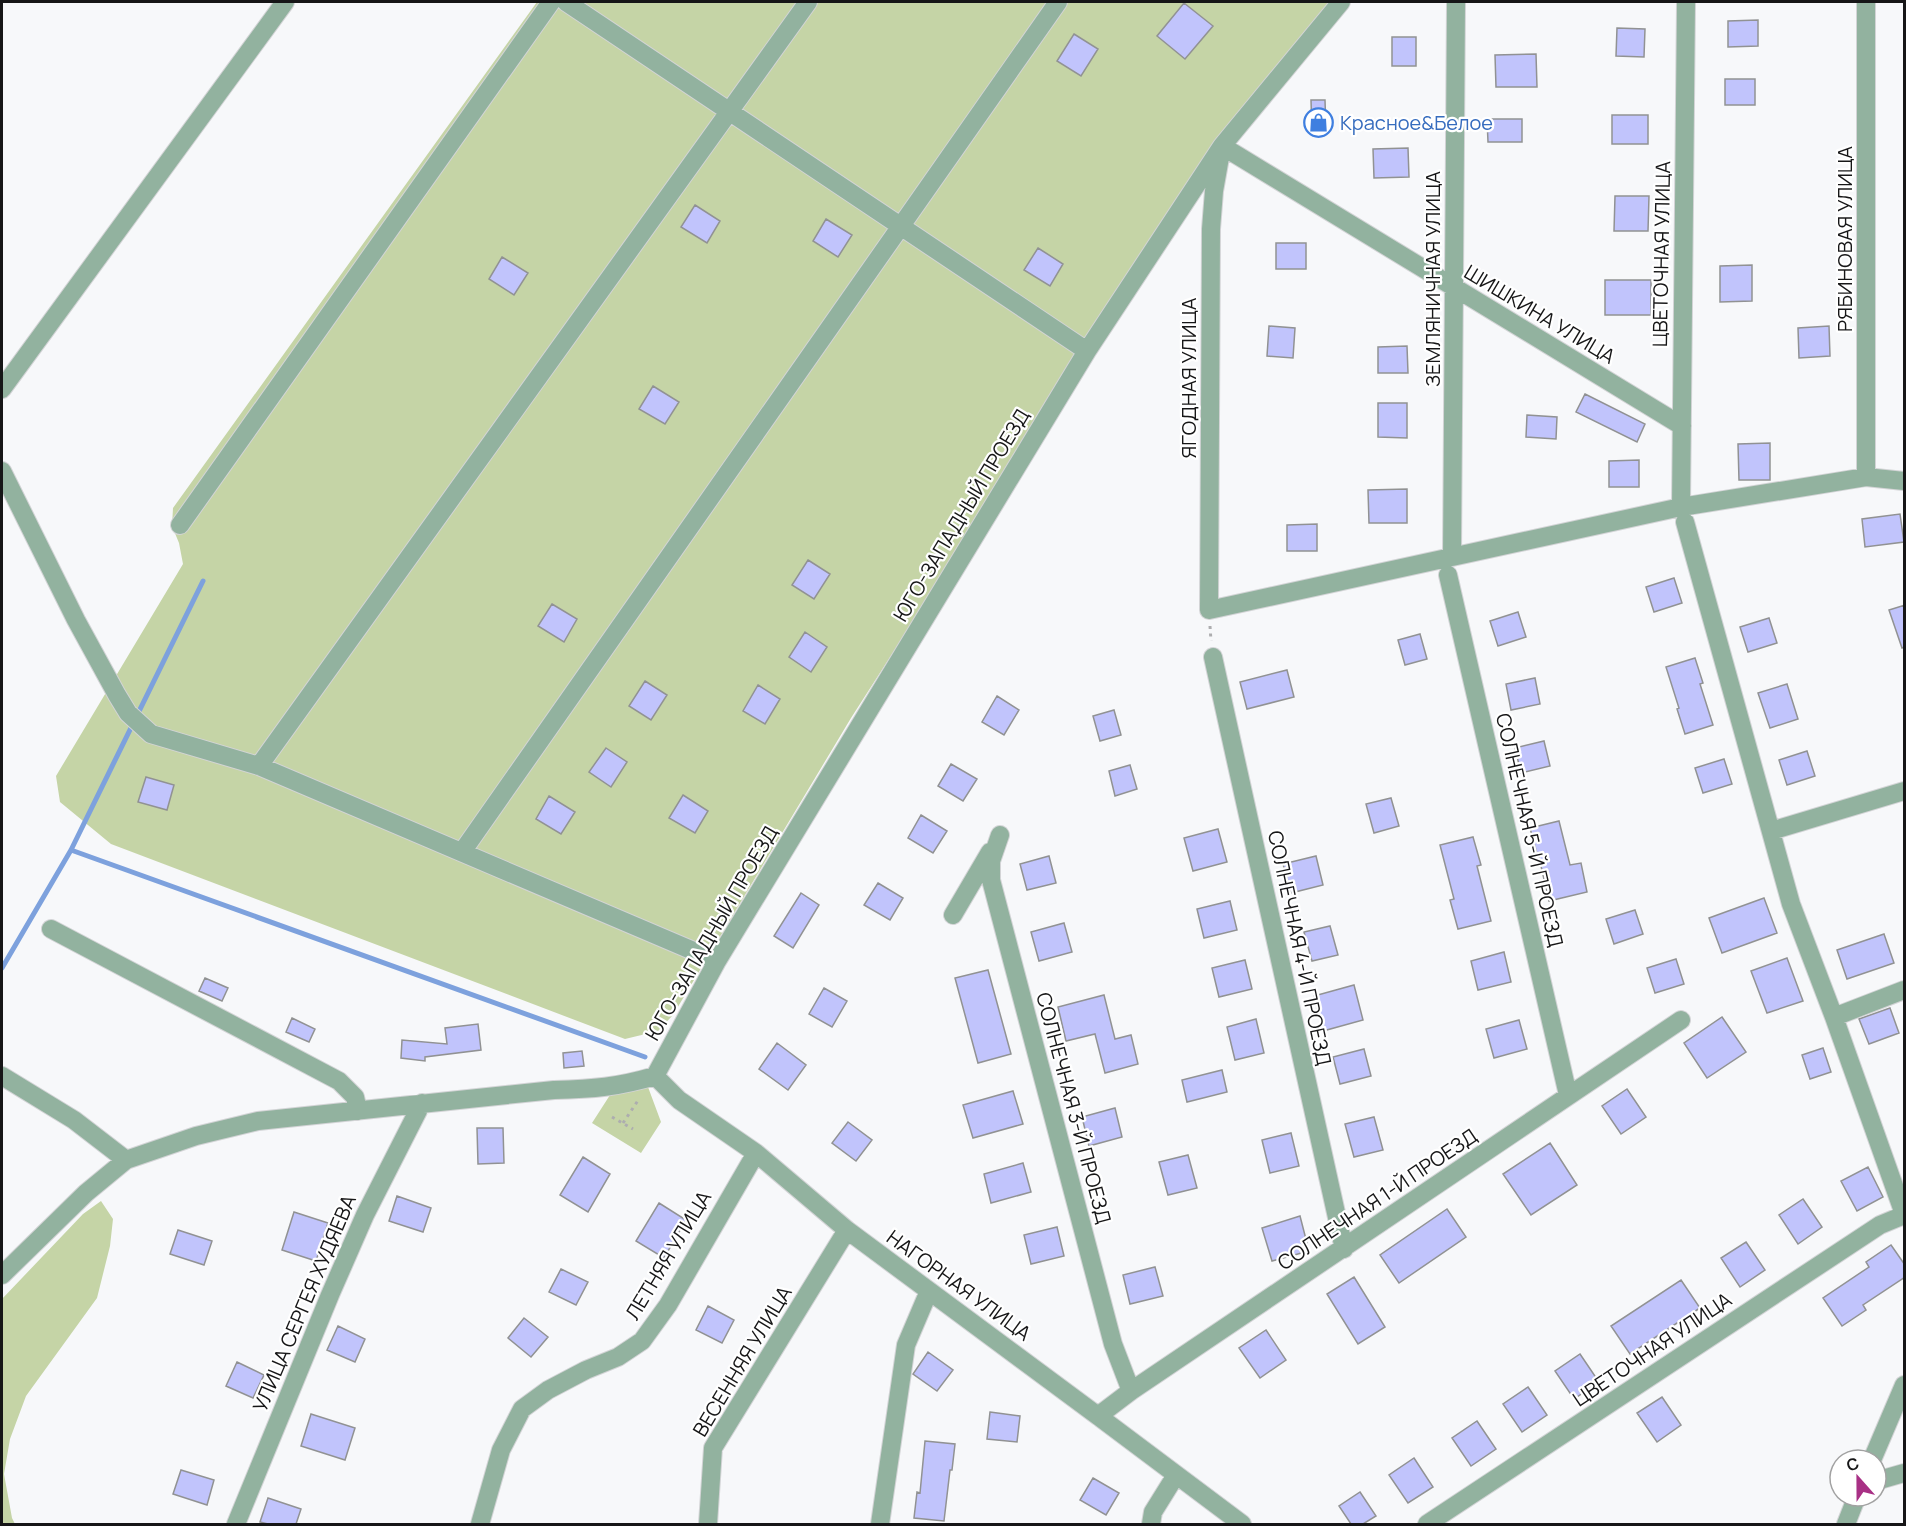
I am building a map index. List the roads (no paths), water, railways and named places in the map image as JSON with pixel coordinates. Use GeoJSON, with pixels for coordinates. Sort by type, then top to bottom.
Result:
{"type":"FeatureCollection","features":[{"type":"Feature","properties":{"kind":"street"},"geometry":{"type":"LineString","coordinates":[[2,389],[285,2]]}},
{"type":"Feature","properties":{"kind":"street"},"geometry":{"type":"LineString","coordinates":[[180,525],[551,2]]}},
{"type":"Feature","properties":{"kind":"street"},"geometry":{"type":"LineString","coordinates":[[566,2],[1087,351]]}},
{"type":"Feature","properties":{"kind":"street"},"geometry":{"type":"LineString","coordinates":[[259,766],[808,2]]}},
{"type":"Feature","properties":{"kind":"street"},"geometry":{"type":"LineString","coordinates":[[462,852],[1058,2]]}},
{"type":"Feature","properties":{"kind":"street","name":"ЮГО-ЗАПАДНЫЙ ПРОЕЗД"},"geometry":{"type":"LineString","coordinates":[[655,1076],[717,961],[1087,351],[1222,146],[1341,2]]}},
{"type":"Feature","properties":{"kind":"street","name":"ЗЕМЛЯНИЧНАЯ УЛИЦА"},"geometry":{"type":"LineString","coordinates":[[1452,557],[1456,2]]}},
{"type":"Feature","properties":{"kind":"street","name":"ЦВЕТОЧНАЯ УЛИЦА"},"geometry":{"type":"LineString","coordinates":[[1427,1524],[1880,1225],[1905,1215],[1791,904],[1683,515],[1686,2]]}},
{"type":"Feature","properties":{"kind":"street","name":"РЯБИНОВАЯ УЛИЦА"},"geometry":{"type":"LineString","coordinates":[[1866,2],[1866,477]]}},
{"type":"Feature","properties":{"kind":"street","name":"ШИШКИНА УЛИЦА"},"geometry":{"type":"LineString","coordinates":[[1222,146],[1682,426]]}},
{"type":"Feature","properties":{"kind":"street","name":"ЯГОДНАЯ УЛИЦА"},"geometry":{"type":"LineString","coordinates":[[1222,146],[1214,191],[1211,229],[1209,610],[1452,557]]}},
{"type":"Feature","properties":{"kind":"street"},"geometry":{"type":"LineString","coordinates":[[2,471],[76,620],[128,712],[151,734],[259,766],[717,961]]}},
{"type":"Feature","properties":{"kind":"street"},"geometry":{"type":"LineString","coordinates":[[1452,557],[1683,515],[1866,477],[1905,482]]}},
{"type":"Feature","properties":{"kind":"street","name":"СОЛНЕЧНАЯ 5-Й ПРОЕЗД"},"geometry":{"type":"LineString","coordinates":[[1448,575],[1568,1095]]}},
{"type":"Feature","properties":{"kind":"street","name":"СОЛНЕЧНАЯ 4-Й ПРОЕЗД"},"geometry":{"type":"LineString","coordinates":[[1213,657],[1344,1249]]}},
{"type":"Feature","properties":{"kind":"street"},"geometry":{"type":"LineString","coordinates":[[1771,831],[1905,791]]}},
{"type":"Feature","properties":{"kind":"street","name":"СОЛНЕЧНАЯ 3-Й ПРОЕЗД"},"geometry":{"type":"LineString","coordinates":[[953,915],[1000,835],[991,861],[991,880],[1113,1344],[1131,1391]]}},
{"type":"Feature","properties":{"kind":"street"},"geometry":{"type":"LineString","coordinates":[[51,929],[339,1081],[355,1097],[358,1111]]}},
{"type":"Feature","properties":{"kind":"street"},"geometry":{"type":"LineString","coordinates":[[1834,1017],[1905,990]]}},
{"type":"Feature","properties":{"kind":"street","name":"СОЛНЕЧНАЯ 1-Й ПРОЕЗД"},"geometry":{"type":"LineString","coordinates":[[1098,1416],[1131,1391],[1681,1020]]}},
{"type":"Feature","properties":{"kind":"street"},"geometry":{"type":"LineString","coordinates":[[2,1076],[74,1120],[126,1160]]}},
{"type":"Feature","properties":{"kind":"street"},"geometry":{"type":"LineString","coordinates":[[2,1275],[86,1193],[126,1160],[196,1136],[258,1121],[554,1090],[594,1089],[625,1085],[655,1076]]}},
{"type":"Feature","properties":{"kind":"street","name":"НАГОРНАЯ УЛИЦА"},"geometry":{"type":"LineString","coordinates":[[655,1076],[679,1100],[756,1153],[848,1230],[1242,1524]]}},
{"type":"Feature","properties":{"kind":"street","name":"УЛИЦА СЕРГЕЯ ХУДЯЕВА"},"geometry":{"type":"LineString","coordinates":[[236,1524],[365,1215],[422,1103]]}},
{"type":"Feature","properties":{"kind":"street","name":"ЛЕТНЯЯ УЛИЦА"},"geometry":{"type":"LineString","coordinates":[[480,1524],[501,1450],[522,1409],[548,1389],[618,1357],[642,1341],[668,1305],[756,1153]]}},
{"type":"Feature","properties":{"kind":"street","name":"ВЕСЕННЯЯ УЛИЦА"},"geometry":{"type":"LineString","coordinates":[[708,1524],[713,1448],[848,1230]]}},
{"type":"Feature","properties":{"kind":"street"},"geometry":{"type":"LineString","coordinates":[[880,1524],[906,1344],[929,1291]]}},
{"type":"Feature","properties":{"kind":"street"},"geometry":{"type":"LineString","coordinates":[[1877,1448],[1905,1385]]}},
{"type":"Feature","properties":{"kind":"street"},"geometry":{"type":"LineString","coordinates":[[1888,1478],[1905,1473]]}},
{"type":"Feature","properties":{"kind":"street"},"geometry":{"type":"LineString","coordinates":[[1151,1524],[1153,1512],[1176,1475]]}},
{"type":"Feature","properties":{"kind":"street"},"geometry":{"type":"LineString","coordinates":[[1846,1524],[1852,1508]]}},
{"type":"Feature","properties":{"kind":"waterway"},"geometry":{"type":"LineString","coordinates":[[2,968],[71,850],[203,581]]}},
{"type":"Feature","properties":{"kind":"waterway"},"geometry":{"type":"LineString","coordinates":[[71,850],[645,1057]]}},
{"type":"Feature","properties":{"kind":"place","name":"Красное&Белое"},"geometry":{"type":"Point","coordinates":[1319,122]}}]}
